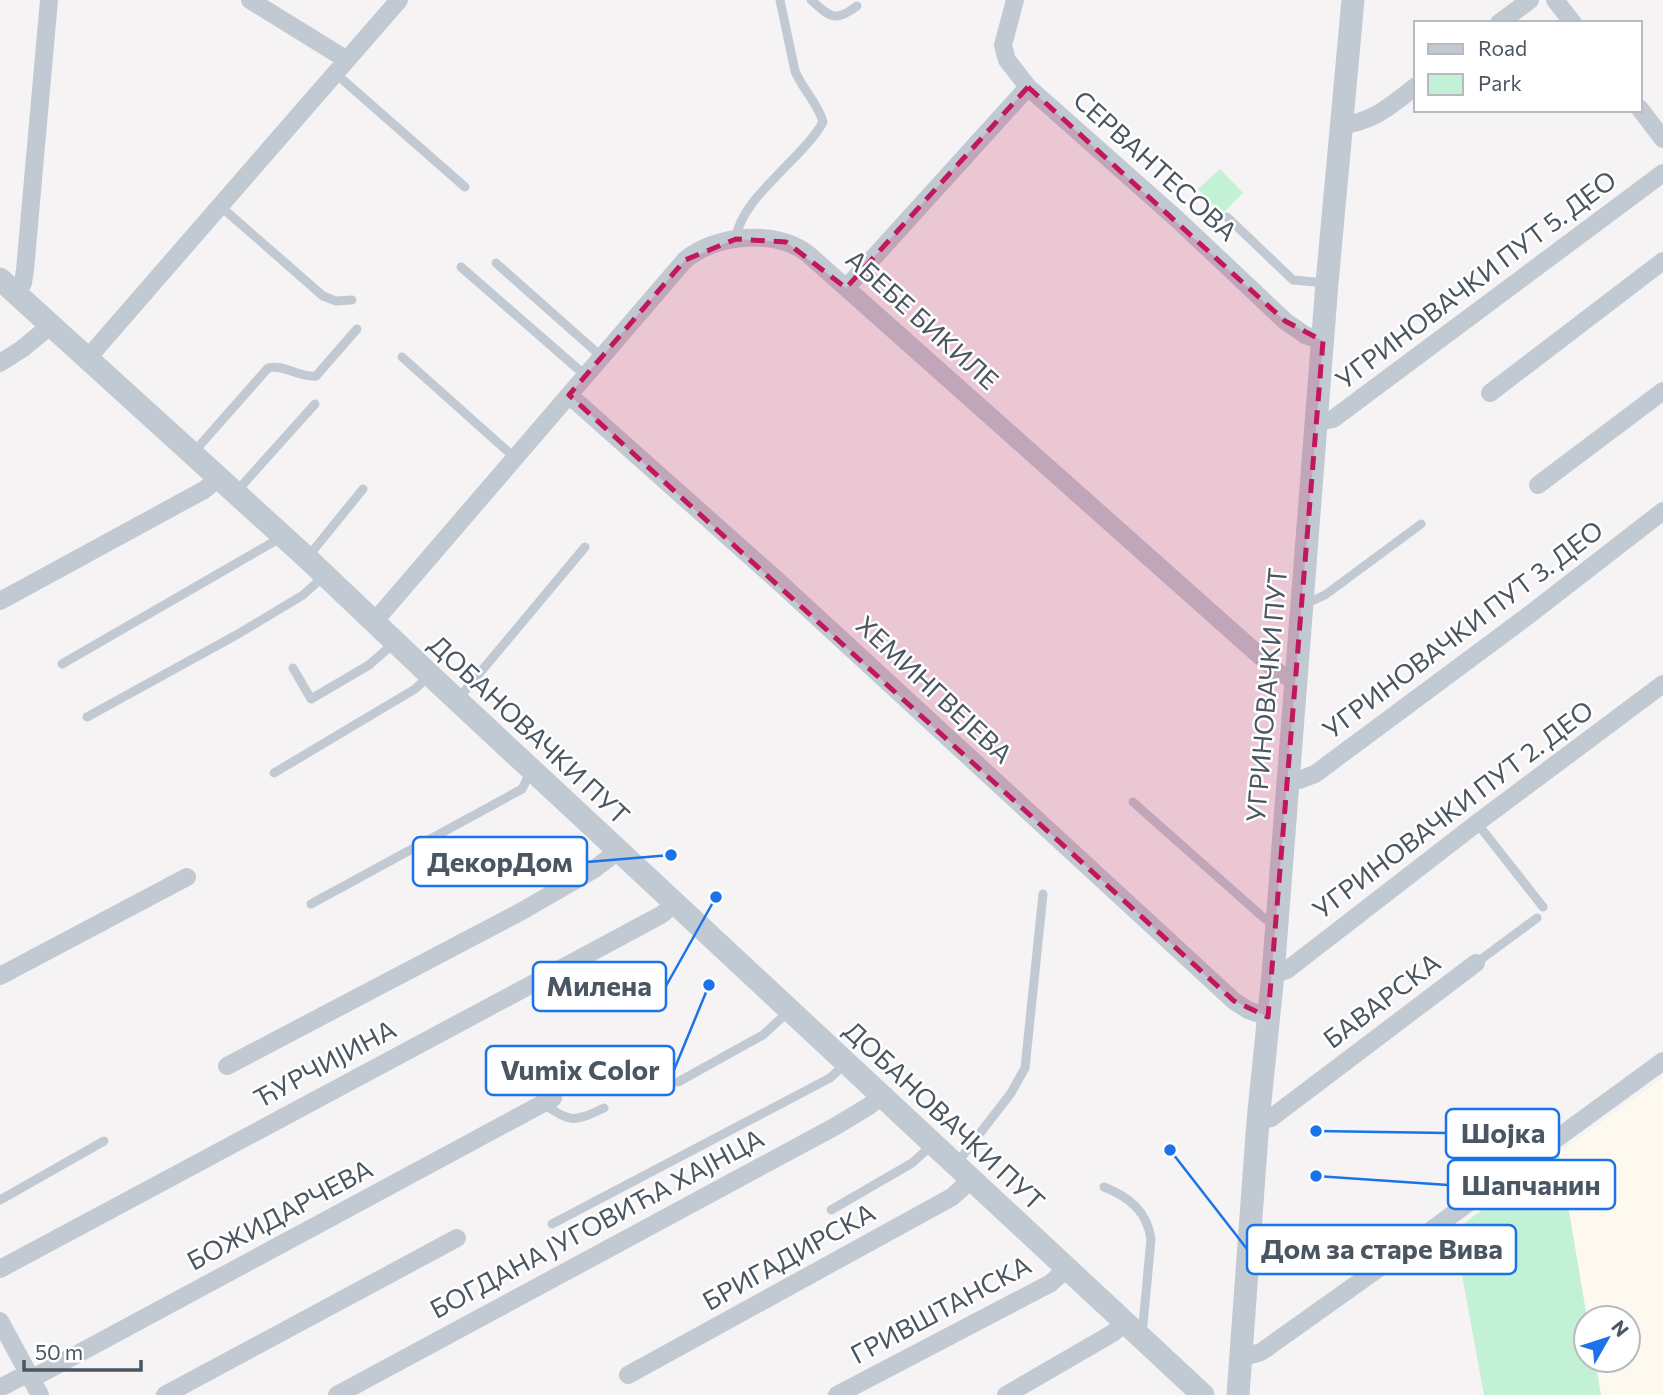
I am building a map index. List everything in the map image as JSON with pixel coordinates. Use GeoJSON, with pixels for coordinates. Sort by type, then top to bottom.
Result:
{"type":"FeatureCollection","features":[{"type":"Feature","properties":{"kind":"street"},"geometry":{"type":"LineString","coordinates":[[8,286],[23,283],[25,270],[49,0]]}},
{"type":"Feature","properties":{"kind":"street"},"geometry":{"type":"LineString","coordinates":[[250,0],[341,67]]}},
{"type":"Feature","properties":{"kind":"street"},"geometry":{"type":"LineString","coordinates":[[87,359],[399,0]]}},
{"type":"Feature","properties":{"kind":"street","name":"СЕРВАНТЕСОВА"},"geometry":{"type":"LineString","coordinates":[[1015,0],[1003,45],[1007,60],[1028,87],[1178,220],[1285,321],[1305,335],[1323,341]]}},
{"type":"Feature","properties":{"kind":"street","name":"УГРИНОВАЧКИ ПУТ"},"geometry":{"type":"LineString","coordinates":[[1238,1395],[1258,1121],[1273,974],[1353,0]]}},
{"type":"Feature","properties":{"kind":"street"},"geometry":{"type":"LineString","coordinates":[[1502,21],[1530,0]]}},
{"type":"Feature","properties":{"kind":"street"},"geometry":{"type":"LineString","coordinates":[[1555,0],[1571,21]]}},
{"type":"Feature","properties":{"kind":"street"},"geometry":{"type":"LineString","coordinates":[[846,288],[1028,87]]}},
{"type":"Feature","properties":{"kind":"street"},"geometry":{"type":"LineString","coordinates":[[1342,125],[1358,124],[1371,118],[1414,87]]}},
{"type":"Feature","properties":{"kind":"street"},"geometry":{"type":"LineString","coordinates":[[1642,112],[1663,139]]}},
{"type":"Feature","properties":{"kind":"street","name":"УГРИНОВАЧКИ ПУТ 5. ДЕО"},"geometry":{"type":"LineString","coordinates":[[1318,422],[1333,419],[1663,173]]}},
{"type":"Feature","properties":{"kind":"street","name":"АБЕБЕ БИКИЛЕ"},"geometry":{"type":"LineString","coordinates":[[374,622],[685,260],[699,250],[736,239],[792,243],[808,254],[1279,673],[1297,680]]}},
{"type":"Feature","properties":{"kind":"street"},"geometry":{"type":"LineString","coordinates":[[1490,393],[1663,261]]}},
{"type":"Feature","properties":{"kind":"street","name":"ДОБАНОВАЧКИ ПУТ"},"geometry":{"type":"LineString","coordinates":[[8,286],[284,536],[430,676],[1203,1395]]}},
{"type":"Feature","properties":{"kind":"street"},"geometry":{"type":"LineString","coordinates":[[0,363],[51,325]]}},
{"type":"Feature","properties":{"kind":"street"},"geometry":{"type":"LineString","coordinates":[[1538,485],[1663,391]]}},
{"type":"Feature","properties":{"kind":"street","name":"ХЕМИНГВЕЈЕВА"},"geometry":{"type":"LineString","coordinates":[[569,395],[779,582],[1234,1001],[1248,1010],[1268,1017]]}},
{"type":"Feature","properties":{"kind":"street"},"geometry":{"type":"LineString","coordinates":[[0,601],[204,490],[228,485]]}},
{"type":"Feature","properties":{"kind":"street","name":"УГРИНОВАЧКИ ПУТ 3. ДЕО"},"geometry":{"type":"LineString","coordinates":[[1289,779],[1299,780],[1315,774],[1525,618],[1663,511]]}},
{"type":"Feature","properties":{"kind":"street","name":"УГРИНОВАЧКИ ПУТ 2. ДЕО"},"geometry":{"type":"LineString","coordinates":[[1273,974],[1294,965],[1477,823],[1663,684]]}},
{"type":"Feature","properties":{"kind":"street"},"geometry":{"type":"LineString","coordinates":[[227,1066],[522,911],[593,870],[618,851]]}},
{"type":"Feature","properties":{"kind":"street"},"geometry":{"type":"LineString","coordinates":[[0,976],[187,877]]}},
{"type":"Feature","properties":{"kind":"street","name":"ЋУРЧИЈИНА"},"geometry":{"type":"LineString","coordinates":[[0,1269],[661,915],[675,904]]}},
{"type":"Feature","properties":{"kind":"street","name":"БАВАРСКА"},"geometry":{"type":"LineString","coordinates":[[1258,1121],[1271,1118],[1476,963]]}},
{"type":"Feature","properties":{"kind":"street"},"geometry":{"type":"LineString","coordinates":[[1240,1358],[1261,1352],[1663,1061]]}},
{"type":"Feature","properties":{"kind":"street","name":"БОГДАНА ЈУГОВИЋА ХАЈНЦА"},"geometry":{"type":"LineString","coordinates":[[337,1395],[836,1126],[881,1096]]}},
{"type":"Feature","properties":{"kind":"street","name":"БОЖИДАРЧЕВА"},"geometry":{"type":"LineString","coordinates":[[0,1388],[29,1376],[548,1101]]}},
{"type":"Feature","properties":{"kind":"street","name":"БРИГАДИРСКА"},"geometry":{"type":"LineString","coordinates":[[628,1375],[952,1197],[964,1172]]}},
{"type":"Feature","properties":{"kind":"street"},"geometry":{"type":"LineString","coordinates":[[165,1395],[457,1238]]}},
{"type":"Feature","properties":{"kind":"street","name":"ГРИВШТАНСКА"},"geometry":{"type":"LineString","coordinates":[[837,1395],[1051,1283],[1067,1268]]}},
{"type":"Feature","properties":{"kind":"street"},"geometry":{"type":"LineString","coordinates":[[0,1321],[40,1395]]}},
{"type":"Feature","properties":{"kind":"street"},"geometry":{"type":"LineString","coordinates":[[1006,1395],[1113,1333],[1134,1329]]}},
{"type":"Feature","properties":{"kind":"lane"},"geometry":{"type":"LineString","coordinates":[[736,239],[737,229],[746,213],[822,122],[817,108],[799,82],[795,71],[780,0]]}},
{"type":"Feature","properties":{"kind":"lane"},"geometry":{"type":"LineString","coordinates":[[811,0],[836,17],[844,16],[857,6]]}},
{"type":"Feature","properties":{"kind":"lane"},"geometry":{"type":"LineString","coordinates":[[341,67],[464,187]]}},
{"type":"Feature","properties":{"kind":"lane"},"geometry":{"type":"LineString","coordinates":[[219,205],[323,296],[336,301],[352,300]]}},
{"type":"Feature","properties":{"kind":"lane"},"geometry":{"type":"LineString","coordinates":[[1227,217],[1293,280],[1328,283]]}},
{"type":"Feature","properties":{"kind":"lane"},"geometry":{"type":"LineString","coordinates":[[496,263],[601,357]]}},
{"type":"Feature","properties":{"kind":"lane"},"geometry":{"type":"LineString","coordinates":[[461,267],[586,376]]}},
{"type":"Feature","properties":{"kind":"lane"},"geometry":{"type":"LineString","coordinates":[[193,454],[268,368],[277,367],[316,376],[357,329]]}},
{"type":"Feature","properties":{"kind":"lane"},"geometry":{"type":"LineString","coordinates":[[402,356],[514,457]]}},
{"type":"Feature","properties":{"kind":"lane"},"geometry":{"type":"LineString","coordinates":[[228,485],[314,404]]}},
{"type":"Feature","properties":{"kind":"lane"},"geometry":{"type":"LineString","coordinates":[[307,558],[363,489]]}},
{"type":"Feature","properties":{"kind":"lane"},"geometry":{"type":"LineString","coordinates":[[1304,602],[1325,595],[1421,524]]}},
{"type":"Feature","properties":{"kind":"lane"},"geometry":{"type":"LineString","coordinates":[[62,664],[284,536]]}},
{"type":"Feature","properties":{"kind":"lane"},"geometry":{"type":"LineString","coordinates":[[457,700],[585,547]]}},
{"type":"Feature","properties":{"kind":"lane"},"geometry":{"type":"LineString","coordinates":[[87,717],[238,634],[303,595],[326,575]]}},
{"type":"Feature","properties":{"kind":"lane"},"geometry":{"type":"LineString","coordinates":[[293,668],[310,699],[369,665],[395,642]]}},
{"type":"Feature","properties":{"kind":"lane"},"geometry":{"type":"LineString","coordinates":[[274,773],[415,689],[430,676]]}},
{"type":"Feature","properties":{"kind":"lane"},"geometry":{"type":"LineString","coordinates":[[311,904],[522,789],[531,770]]}},
{"type":"Feature","properties":{"kind":"lane"},"geometry":{"type":"LineString","coordinates":[[1133,802],[1265,919],[1276,923]]}},
{"type":"Feature","properties":{"kind":"lane"},"geometry":{"type":"LineString","coordinates":[[1477,823],[1543,907]]}},
{"type":"Feature","properties":{"kind":"lane"},"geometry":{"type":"LineString","coordinates":[[964,1172],[1025,1068],[1043,894]]}},
{"type":"Feature","properties":{"kind":"lane","name":"БАВАРСКА"},"geometry":{"type":"LineString","coordinates":[[1476,963],[1537,918]]}},
{"type":"Feature","properties":{"kind":"lane"},"geometry":{"type":"LineString","coordinates":[[678,1082],[763,1035],[789,1010]]}},
{"type":"Feature","properties":{"kind":"lane"},"geometry":{"type":"LineString","coordinates":[[552,1224],[830,1078],[846,1063]]}},
{"type":"Feature","properties":{"kind":"lane"},"geometry":{"type":"LineString","coordinates":[[548,1101],[565,1117],[574,1120],[604,1108]]}},
{"type":"Feature","properties":{"kind":"lane"},"geometry":{"type":"LineString","coordinates":[[0,1200],[104,1141]]}},
{"type":"Feature","properties":{"kind":"lane"},"geometry":{"type":"LineString","coordinates":[[831,1210],[912,1163],[933,1143]]}},
{"type":"Feature","properties":{"kind":"lane"},"geometry":{"type":"LineString","coordinates":[[1104,1186],[1134,1204],[1149,1227],[1151,1239],[1134,1329]]}},
{"type":"Feature","properties":{"kind":"highlighted area"},"geometry":{"type":"Polygon","coordinates":[[[1028,87],[1285,321],[1323,341],[1268,1017],[1234,1001],[569,395],[685,260],[736,239],[786,242],[846,288],[1028,87]]]}},
{"type":"Feature","properties":{"kind":"shaded area"},"geometry":{"type":"Polygon","coordinates":[[[1663,1078],[1663,1395],[1601,1395],[1597,1374],[1642,1374],[1642,1304],[1585,1304],[1559,1152],[1663,1078]]]}},
{"type":"Feature","properties":{"kind":"green space"},"geometry":{"type":"Polygon","coordinates":[[[1220,169],[1243,193],[1222,214],[1198,189],[1220,169]]]}},
{"type":"Feature","properties":{"kind":"green space"},"geometry":{"type":"Polygon","coordinates":[[[1559,1152],[1585,1304],[1572,1304],[1572,1374],[1597,1374],[1601,1395],[1484,1395],[1454,1231],[1559,1152]]]}},
{"type":"Feature","properties":{"kind":"place","name":"ДекорДом"},"geometry":{"type":"Point","coordinates":[671,855]}},
{"type":"Feature","properties":{"kind":"place","name":"Милена"},"geometry":{"type":"Point","coordinates":[716,897]}},
{"type":"Feature","properties":{"kind":"place","name":"Vumix Color"},"geometry":{"type":"Point","coordinates":[709,985]}},
{"type":"Feature","properties":{"kind":"place","name":"Шојка"},"geometry":{"type":"Point","coordinates":[1316,1131]}},
{"type":"Feature","properties":{"kind":"place","name":"Дом за старе Вива"},"geometry":{"type":"Point","coordinates":[1170,1150]}},
{"type":"Feature","properties":{"kind":"place","name":"Шапчанин"},"geometry":{"type":"Point","coordinates":[1316,1176]}}]}
